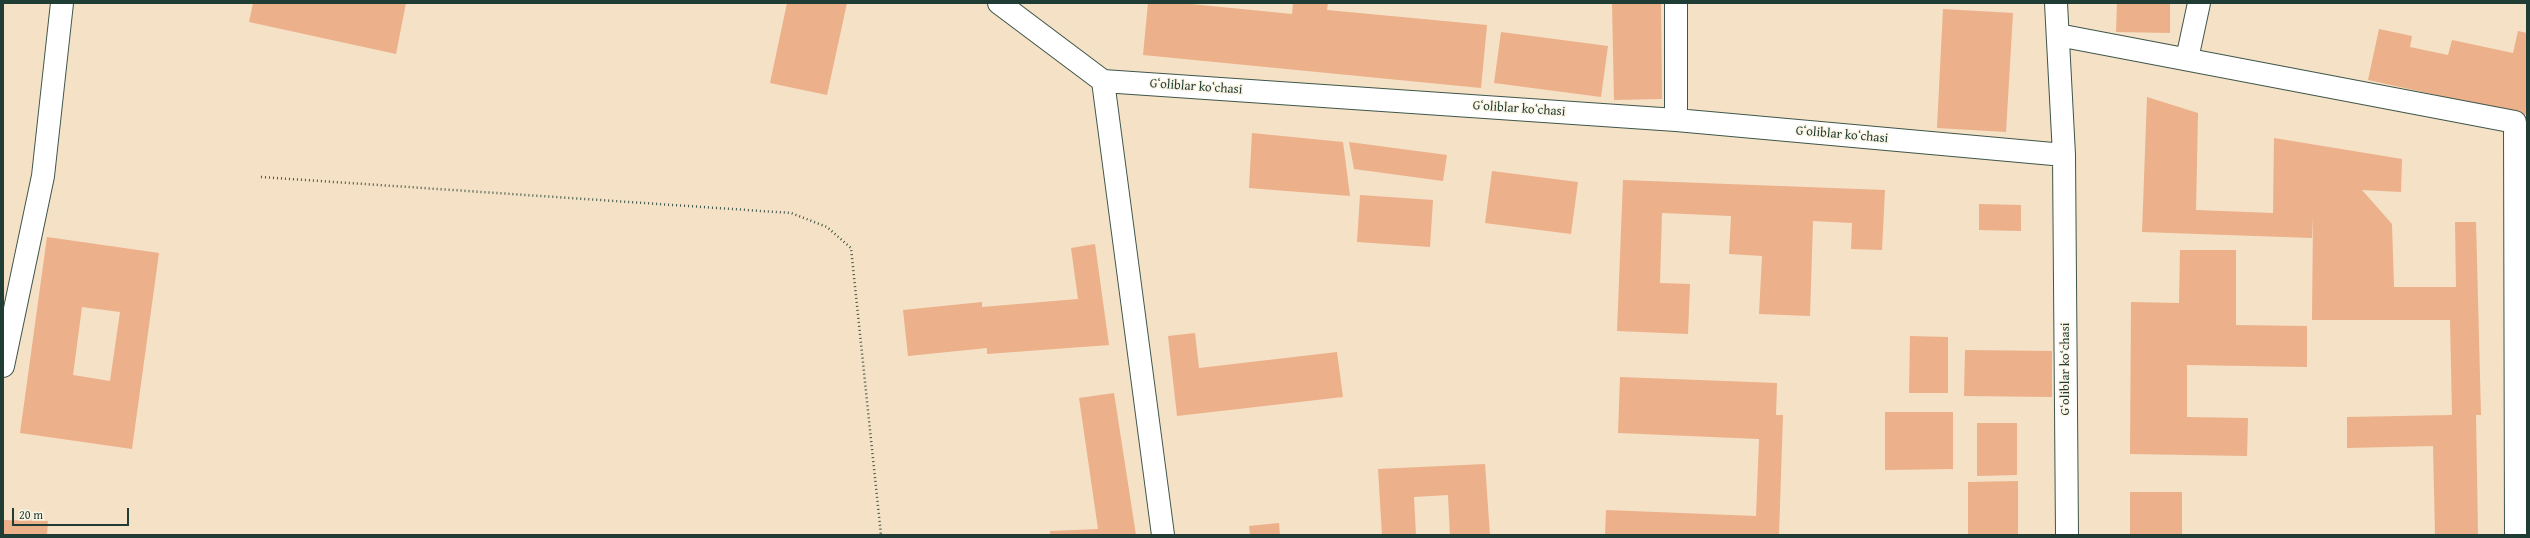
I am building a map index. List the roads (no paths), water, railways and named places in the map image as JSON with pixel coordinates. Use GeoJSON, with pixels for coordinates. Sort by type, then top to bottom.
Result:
{"type":"FeatureCollection","features":[{"type":"Feature","properties":{"kind":"street"},"geometry":{"type":"LineString","coordinates":[[3,366],[43,176],[62,3]]}},
{"type":"Feature","properties":{"kind":"street"},"geometry":{"type":"LineString","coordinates":[[999,3],[1103,81],[1163,535]]}},
{"type":"Feature","properties":{"kind":"street"},"geometry":{"type":"LineString","coordinates":[[1676,3],[1676,120]]}},
{"type":"Feature","properties":{"kind":"street","name":"Gʻoliblar koʻchasi"},"geometry":{"type":"LineString","coordinates":[[2056,3],[2064,155],[2067,535]]}},
{"type":"Feature","properties":{"kind":"street"},"geometry":{"type":"LineString","coordinates":[[2187,59],[2199,3]]}},
{"type":"Feature","properties":{"kind":"street"},"geometry":{"type":"LineString","coordinates":[[2058,35],[2515,122],[2516,535]]}},
{"type":"Feature","properties":{"kind":"street","name":"Gʻoliblar koʻchasi"},"geometry":{"type":"LineString","coordinates":[[1103,81],[1676,120],[2064,155]]}}]}
